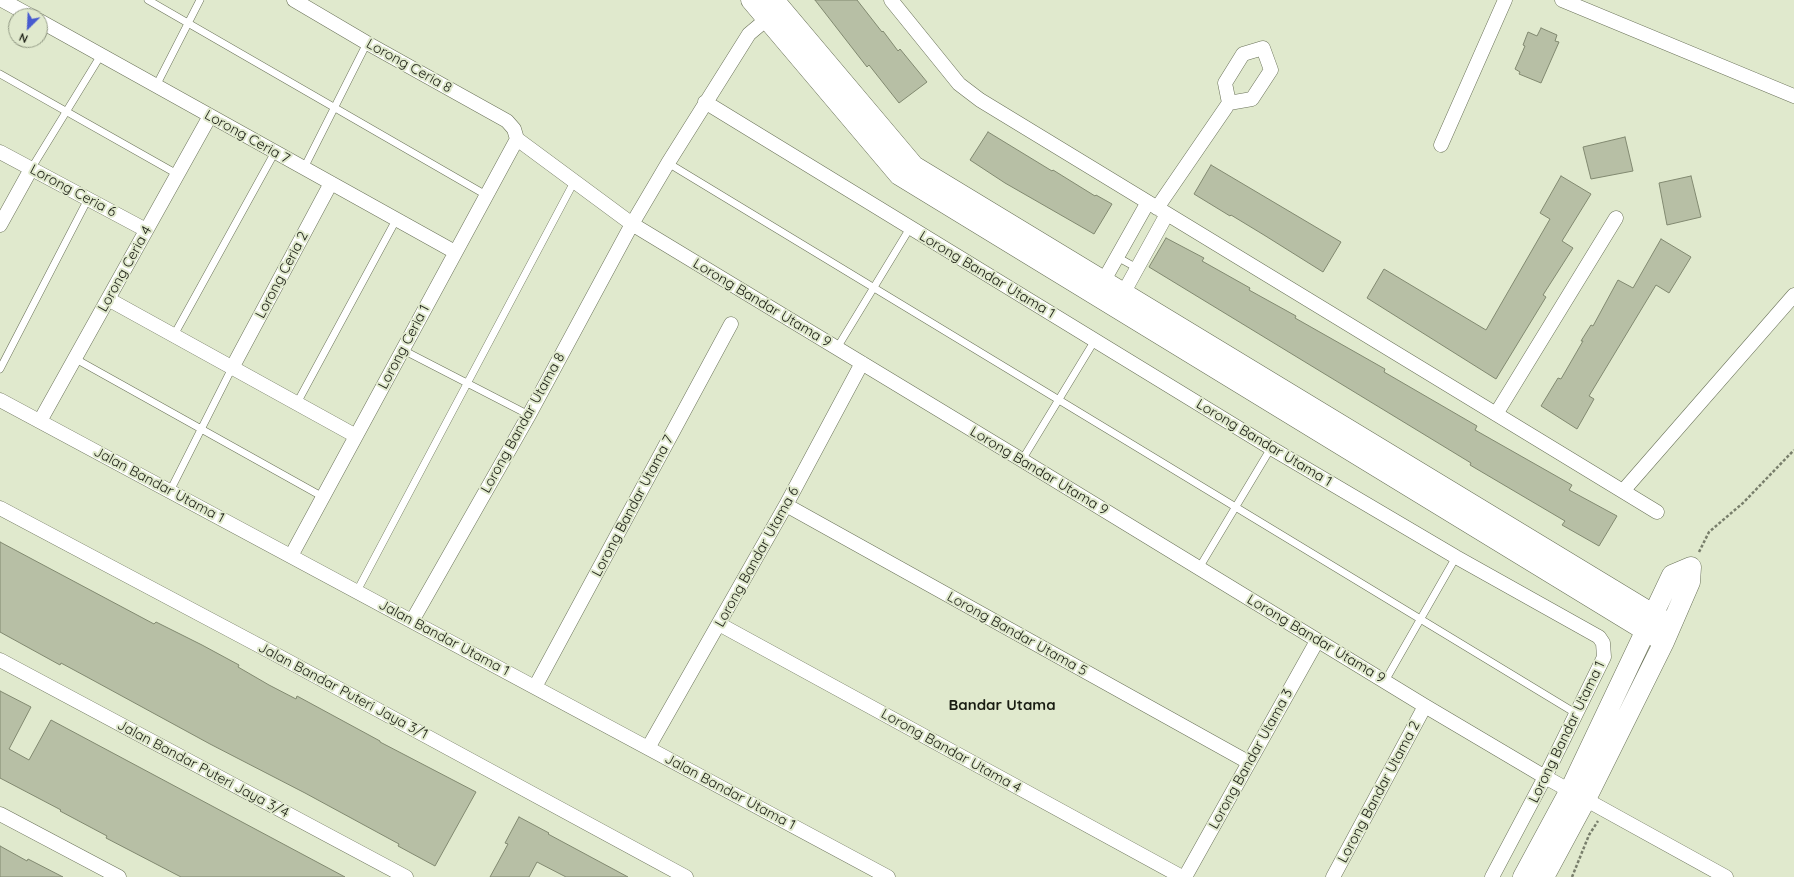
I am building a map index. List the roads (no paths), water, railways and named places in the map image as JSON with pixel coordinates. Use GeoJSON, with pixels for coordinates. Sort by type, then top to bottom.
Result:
{"type":"FeatureCollection","features":[{"type":"Feature","properties":{"kind":"street"},"geometry":{"type":"LineString","coordinates":[[2,0],[16,8]]}},
{"type":"Feature","properties":{"kind":"street","name":"Lorong Ceria 8"},"geometry":{"type":"LineString","coordinates":[[294,0],[367,43],[507,121],[514,129],[517,139]]}},
{"type":"Feature","properties":{"kind":"street"},"geometry":{"type":"LineString","coordinates":[[752,0],[774,9],[914,166],[1119,300],[1667,634]]}},
{"type":"Feature","properties":{"kind":"street"},"geometry":{"type":"LineString","coordinates":[[891,0],[959,84],[980,100],[1657,512]]}},
{"type":"Feature","properties":{"kind":"street"},"geometry":{"type":"LineString","coordinates":[[1442,145],[1505,0]]}},
{"type":"Feature","properties":{"kind":"street"},"geometry":{"type":"LineString","coordinates":[[1562,0],[1794,96]]}},
{"type":"Feature","properties":{"kind":"street","name":"Lorong Bandar Utama 8"},"geometry":{"type":"LineString","coordinates":[[412,621],[529,415],[632,224],[668,163],[749,34],[774,9]]}},
{"type":"Feature","properties":{"kind":"street","name":"Lorong Ceria 7"},"geometry":{"type":"LineString","coordinates":[[48,25],[455,252]]}},
{"type":"Feature","properties":{"kind":"street","name":"Lorong Bandar Utama 1"},"geometry":{"type":"LineString","coordinates":[[705,102],[1271,448],[1456,557],[1599,637],[1603,643],[1604,657],[1545,777],[1492,877]]}},
{"type":"Feature","properties":{"kind":"street"},"geometry":{"type":"LineString","coordinates":[[1100,288],[1118,257],[1157,208],[1229,103]]}},
{"type":"Feature","properties":{"kind":"street","name":"Lorong Ceria 4"},"geometry":{"type":"LineString","coordinates":[[40,421],[210,116]]}},
{"type":"Feature","properties":{"kind":"street","name":"Lorong Bandar Utama 9"},"geometry":{"type":"LineString","coordinates":[[517,139],[632,224],[1425,706],[1545,777],[1726,877]]}},
{"type":"Feature","properties":{"kind":"street","name":"Lorong Ceria 1"},"geometry":{"type":"LineString","coordinates":[[291,556],[517,139]]}},
{"type":"Feature","properties":{"kind":"street","name":"Lorong Ceria 6"},"geometry":{"type":"LineString","coordinates":[[0,152],[146,230]]}},
{"type":"Feature","properties":{"kind":"street"},"geometry":{"type":"LineString","coordinates":[[0,225],[31,169]]}},
{"type":"Feature","properties":{"kind":"street","name":"Lorong Ceria 2"},"geometry":{"type":"LineString","coordinates":[[232,368],[331,183]]}},
{"type":"Feature","properties":{"kind":"street"},"geometry":{"type":"LineString","coordinates":[[1119,300],[1137,268],[1157,208]]}},
{"type":"Feature","properties":{"kind":"street"},"geometry":{"type":"LineString","coordinates":[[1496,414],[1616,218]]}},
{"type":"Feature","properties":{"kind":"street"},"geometry":{"type":"LineString","coordinates":[[1623,492],[1794,295]]}},
{"type":"Feature","properties":{"kind":"street"},"geometry":{"type":"LineString","coordinates":[[108,299],[356,436]]}},
{"type":"Feature","properties":{"kind":"street","name":"Lorong Bandar Utama 7"},"geometry":{"type":"LineString","coordinates":[[535,687],[731,324]]}},
{"type":"Feature","properties":{"kind":"street","name":"Lorong Bandar Utama 6"},"geometry":{"type":"LineString","coordinates":[[648,748],[786,505],[862,363]]}},
{"type":"Feature","properties":{"kind":"street","name":"Jalan Bandar Utama 1"},"geometry":{"type":"LineString","coordinates":[[0,400],[888,877]]}},
{"type":"Feature","properties":{"kind":"street","name":"Lorong Bandar Utama 5"},"geometry":{"type":"LineString","coordinates":[[786,505],[1248,762]]}},
{"type":"Feature","properties":{"kind":"street","name":"Jalan Bandar Puteri Jaya 3/1"},"geometry":{"type":"LineString","coordinates":[[0,508],[273,653],[686,877]]}},
{"type":"Feature","properties":{"kind":"street"},"geometry":{"type":"LineString","coordinates":[[1523,877],[1578,795],[1667,634],[1690,582],[1692,567],[1672,575],[1649,623],[1578,795],[1544,877]]}},
{"type":"Feature","properties":{"kind":"street","name":"Lorong Bandar Utama 4"},"geometry":{"type":"LineString","coordinates":[[719,624],[1184,877]]}},
{"type":"Feature","properties":{"kind":"street","name":"Lorong Bandar Utama 3"},"geometry":{"type":"LineString","coordinates":[[1184,877],[1318,641]]}},
{"type":"Feature","properties":{"kind":"street","name":"Jalan Bandar Puteri Jaya 3/4"},"geometry":{"type":"LineString","coordinates":[[0,660],[406,877]]}},
{"type":"Feature","properties":{"kind":"street","name":"Lorong Bandar Utama 2"},"geometry":{"type":"LineString","coordinates":[[1333,877],[1425,706]]}},
{"type":"Feature","properties":{"kind":"street"},"geometry":{"type":"LineString","coordinates":[[0,814],[119,877]]}},
{"type":"Feature","properties":{"kind":"lane"},"geometry":{"type":"LineString","coordinates":[[148,0],[486,195]]}},
{"type":"Feature","properties":{"kind":"lane"},"geometry":{"type":"LineString","coordinates":[[156,86],[200,0]]}},
{"type":"Feature","properties":{"kind":"lane"},"geometry":{"type":"LineString","coordinates":[[304,168],[367,43]]}},
{"type":"Feature","properties":{"kind":"lane"},"geometry":{"type":"LineString","coordinates":[[31,169],[101,55]]}},
{"type":"Feature","properties":{"kind":"lane"},"geometry":{"type":"LineString","coordinates":[[0,74],[177,174]]}},
{"type":"Feature","properties":{"kind":"lane"},"geometry":{"type":"LineString","coordinates":[[174,335],[275,152]]}},
{"type":"Feature","properties":{"kind":"lane"},"geometry":{"type":"LineString","coordinates":[[668,163],[1577,714]]}},
{"type":"Feature","properties":{"kind":"lane"},"geometry":{"type":"LineString","coordinates":[[356,591],[574,182]]}},
{"type":"Feature","properties":{"kind":"lane"},"geometry":{"type":"LineString","coordinates":[[0,369],[88,199]]}},
{"type":"Feature","properties":{"kind":"lane"},"geometry":{"type":"LineString","coordinates":[[297,403],[396,220]]}},
{"type":"Feature","properties":{"kind":"lane"},"geometry":{"type":"LineString","coordinates":[[837,348],[910,228]]}},
{"type":"Feature","properties":{"kind":"lane"},"geometry":{"type":"LineString","coordinates":[[1118,257],[1137,268]]}},
{"type":"Feature","properties":{"kind":"lane"},"geometry":{"type":"LineString","coordinates":[[1022,460],[1095,340]]}},
{"type":"Feature","properties":{"kind":"lane"},"geometry":{"type":"LineString","coordinates":[[403,350],[529,415]]}},
{"type":"Feature","properties":{"kind":"lane"},"geometry":{"type":"LineString","coordinates":[[74,358],[322,497]]}},
{"type":"Feature","properties":{"kind":"lane"},"geometry":{"type":"LineString","coordinates":[[170,491],[232,368]]}},
{"type":"Feature","properties":{"kind":"lane"},"geometry":{"type":"LineString","coordinates":[[1199,568],[1271,448]]}},
{"type":"Feature","properties":{"kind":"lane"},"geometry":{"type":"LineString","coordinates":[[1385,681],[1456,557]]}},
{"type":"Feature","properties":{"kind":"district","name":"Bandar Utama"},"geometry":{"type":"Point","coordinates":[1002,705]}}]}
